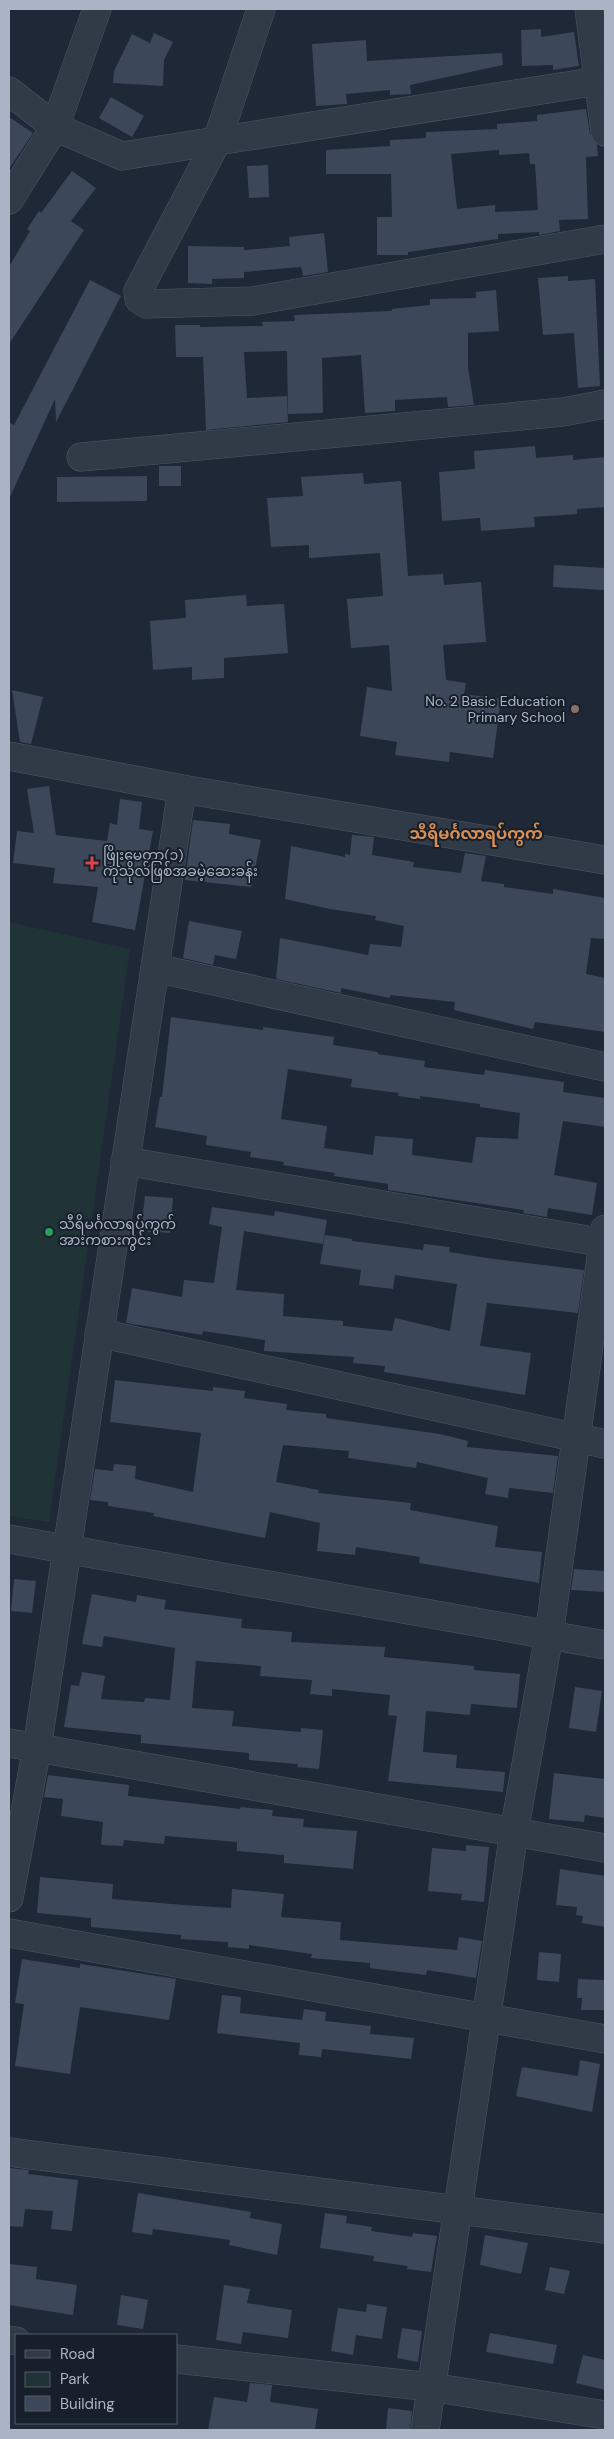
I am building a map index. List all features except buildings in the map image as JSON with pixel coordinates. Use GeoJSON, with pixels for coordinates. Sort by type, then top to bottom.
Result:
{"type":"FeatureCollection","features":[{"type":"Feature","properties":{"kind":"street"},"geometry":{"type":"LineString","coordinates":[[9,200],[55,126],[97,9]]}},
{"type":"Feature","properties":{"kind":"street"},"geometry":{"type":"LineString","coordinates":[[261,9],[217,141],[138,291],[138,300],[146,304],[253,301],[605,239]]}},
{"type":"Feature","properties":{"kind":"street"},"geometry":{"type":"LineString","coordinates":[[589,9],[602,81],[605,132]]}},
{"type":"Feature","properties":{"kind":"street"},"geometry":{"type":"LineString","coordinates":[[9,90],[55,126],[122,156],[602,81]]}},
{"type":"Feature","properties":{"kind":"street"},"geometry":{"type":"LineString","coordinates":[[81,457],[553,412],[605,404]]}},
{"type":"Feature","properties":{"kind":"street"},"geometry":{"type":"LineString","coordinates":[[9,756],[182,789],[605,860]]}},
{"type":"Feature","properties":{"kind":"street"},"geometry":{"type":"LineString","coordinates":[[9,1898],[37,1748],[182,789]]}},
{"type":"Feature","properties":{"kind":"street"},"geometry":{"type":"LineString","coordinates":[[155,968],[605,1067]]}},
{"type":"Feature","properties":{"kind":"street"},"geometry":{"type":"LineString","coordinates":[[125,1161],[604,1238],[578,1439],[549,1635],[514,1832],[425,2430]]}},
{"type":"Feature","properties":{"kind":"street"},"geometry":{"type":"LineString","coordinates":[[99,1333],[605,1444]]}},
{"type":"Feature","properties":{"kind":"street"},"geometry":{"type":"LineString","coordinates":[[9,1539],[605,1645]]}},
{"type":"Feature","properties":{"kind":"street"},"geometry":{"type":"LineString","coordinates":[[9,1743],[605,1848]]}},
{"type":"Feature","properties":{"kind":"street"},"geometry":{"type":"LineString","coordinates":[[9,1933],[605,2039]]}},
{"type":"Feature","properties":{"kind":"street"},"geometry":{"type":"LineString","coordinates":[[9,2152],[605,2229]]}},
{"type":"Feature","properties":{"kind":"street"},"geometry":{"type":"LineString","coordinates":[[178,2359],[431,2387],[605,2415]]}},
{"type":"Feature","properties":{"kind":"green space","name":"သီရိမင်္ဂလာရပ်ကွက် အားကစားကွင်း"},"geometry":{"type":"Polygon","coordinates":[[[9,922],[130,949],[49,1522],[9,1516],[9,922]]]}},
{"type":"Feature","properties":{"kind":"place","name":"No. 2 Basic Education Primary School"},"geometry":{"type":"Point","coordinates":[575,709]}},
{"type":"Feature","properties":{"kind":"place","name":"ဖြိုးမေတ္တာ(၁) ကုသိုလ်ဖြစ်အခမဲ့ဆေးခန်း"},"geometry":{"type":"Point","coordinates":[92,863]}},
{"type":"Feature","properties":{"kind":"place","name":"သီရိမင်္ဂလာရပ်ကွက် အားကစားကွင်း"},"geometry":{"type":"Point","coordinates":[49,1232]}},
{"type":"Feature","properties":{"kind":"district","name":"သီရိမင်္ဂလာရပ်ကွက်"},"geometry":{"type":"Point","coordinates":[476,833]}}]}
